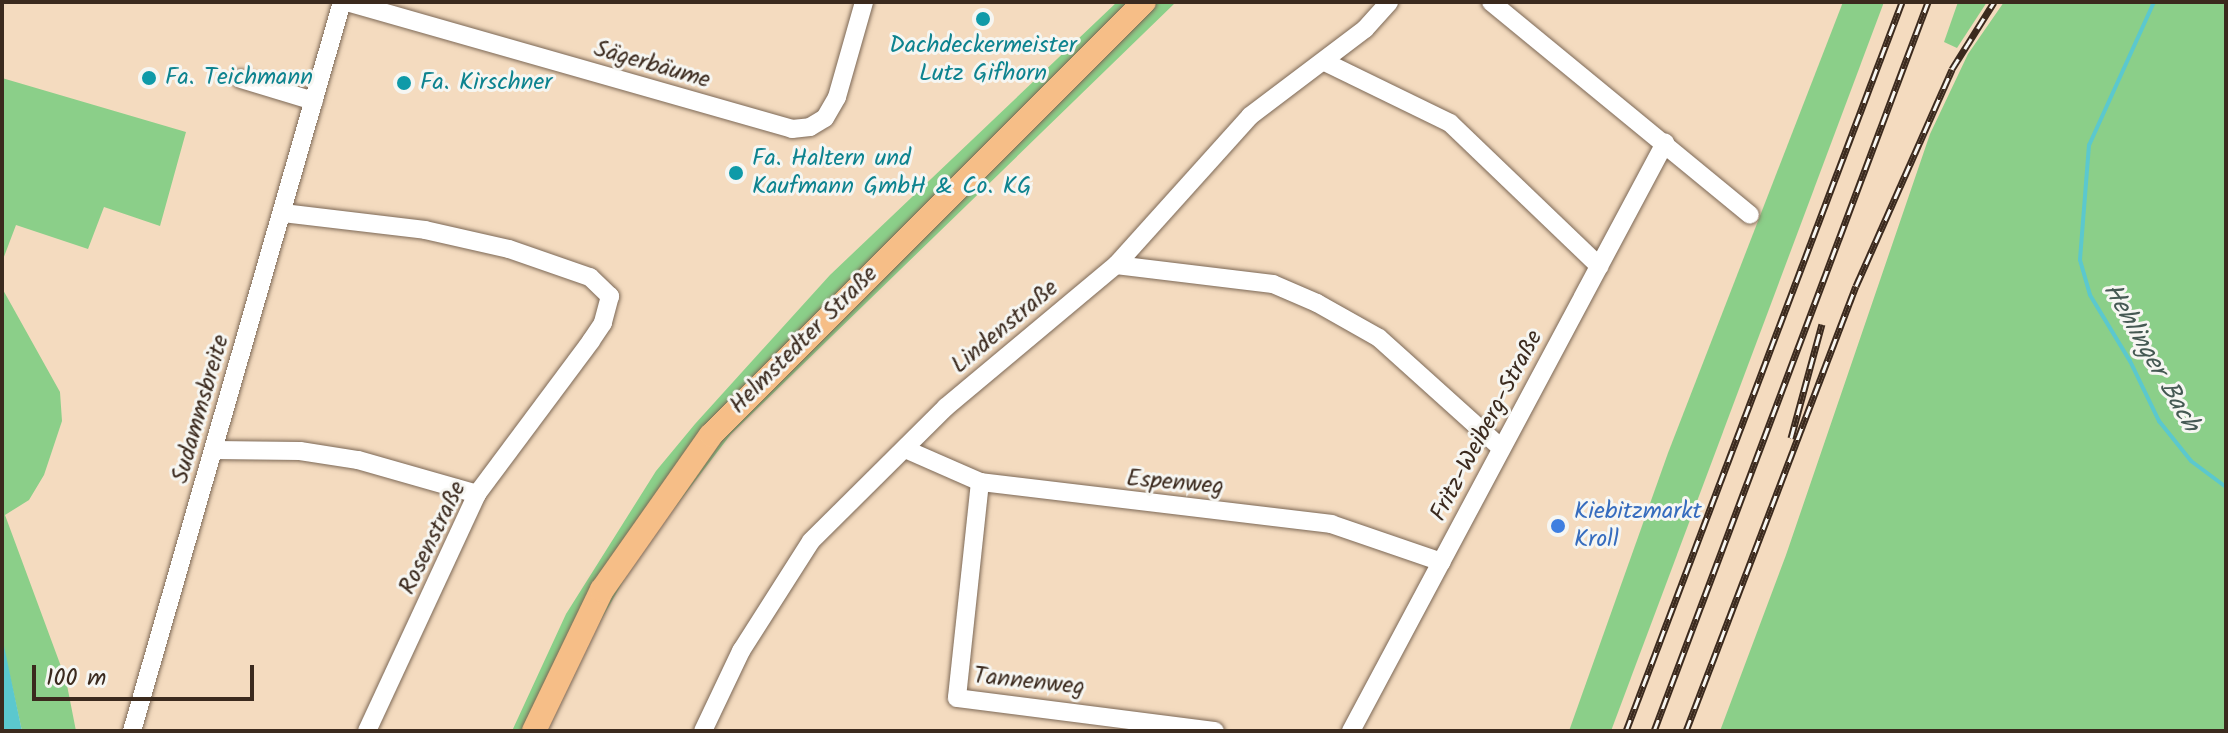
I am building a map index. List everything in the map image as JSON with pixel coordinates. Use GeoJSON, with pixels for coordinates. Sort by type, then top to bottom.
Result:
{"type":"FeatureCollection","features":[{"type":"Feature","properties":{"kind":"main road","name":"Helmstedter Straße"},"geometry":{"type":"LineString","coordinates":[[534,731],[602,590],[711,435],[1144,2]]}},
{"type":"Feature","properties":{"kind":"street","name":"Sägerbäume"},"geometry":{"type":"LineString","coordinates":[[344,2],[792,129],[810,127],[825,118],[837,97],[864,2]]}},
{"type":"Feature","properties":{"kind":"street","name":"Sudammsbreite"},"geometry":{"type":"LineString","coordinates":[[132,731],[344,2]]}},
{"type":"Feature","properties":{"kind":"street","name":"Lindenstraße"},"geometry":{"type":"LineString","coordinates":[[703,731],[741,651],[811,541],[946,407],[1116,265],[1250,116],[1325,62],[1389,2]]}},
{"type":"Feature","properties":{"kind":"street"},"geometry":{"type":"LineString","coordinates":[[1491,2],[1750,215]]}},
{"type":"Feature","properties":{"kind":"street"},"geometry":{"type":"LineString","coordinates":[[1325,62],[1450,123],[1599,266]]}},
{"type":"Feature","properties":{"kind":"street"},"geometry":{"type":"LineString","coordinates":[[241,79],[314,101]]}},
{"type":"Feature","properties":{"kind":"street","name":"Fritz-Weiberg-Straße"},"geometry":{"type":"LineString","coordinates":[[1351,731],[1665,143]]}},
{"type":"Feature","properties":{"kind":"street","name":"Rosenstraße"},"geometry":{"type":"LineString","coordinates":[[283,213],[425,230],[509,249],[590,277],[610,296],[597,332],[477,494],[367,731]]}},
{"type":"Feature","properties":{"kind":"street"},"geometry":{"type":"LineString","coordinates":[[1116,265],[1273,284],[1317,303],[1379,338],[1501,448]]}},
{"type":"Feature","properties":{"kind":"street","name":"Espenweg"},"geometry":{"type":"LineString","coordinates":[[905,449],[980,482],[1331,524],[1442,562]]}},
{"type":"Feature","properties":{"kind":"street"},"geometry":{"type":"LineString","coordinates":[[215,450],[300,451],[358,460],[477,494]]}},
{"type":"Feature","properties":{"kind":"street","name":"Tannenweg"},"geometry":{"type":"LineString","coordinates":[[980,482],[957,698],[1215,731]]}},
{"type":"Feature","properties":{"kind":"green space"},"geometry":{"type":"Polygon","coordinates":[[[1117,2],[1176,2],[731,434],[637,557],[585,648],[546,731],[512,731],[566,614],[656,471],[695,424],[830,275],[1117,2]]]}},
{"type":"Feature","properties":{"kind":"green space"},"geometry":{"type":"Polygon","coordinates":[[[1843,2],[1884,2],[1611,731],[1569,731],[1668,453],[1843,2]]]}},
{"type":"Feature","properties":{"kind":"green space"},"geometry":{"type":"Polygon","coordinates":[[[1958,2],[1987,2],[1957,48],[1944,42],[1958,2]]]}},
{"type":"Feature","properties":{"kind":"green space"},"geometry":{"type":"Polygon","coordinates":[[[2004,2],[2226,2],[2226,731],[1720,731],[1786,555],[1930,134],[1968,54],[2004,2]]]}},
{"type":"Feature","properties":{"kind":"green space"},"geometry":{"type":"Polygon","coordinates":[[[2,78],[186,132],[160,226],[104,207],[88,249],[16,225],[2,262],[2,78]]]}},
{"type":"Feature","properties":{"kind":"green space"},"geometry":{"type":"Polygon","coordinates":[[[2,288],[60,392],[62,421],[44,475],[29,500],[5,515],[66,680],[76,731],[22,731],[2,641],[2,288]]]}},
{"type":"Feature","properties":{"kind":"water"},"geometry":{"type":"Polygon","coordinates":[[[2,641],[4,646],[22,731],[2,731],[2,641]]]}},
{"type":"Feature","properties":{"kind":"waterway","name":"Hehlinger Bach"},"geometry":{"type":"LineString","coordinates":[[2154,2],[2089,145],[2080,260],[2090,295],[2130,361],[2159,421],[2191,461],[2226,487]]}},
{"type":"Feature","properties":{"kind":"waterway"},"geometry":{"type":"LineString","coordinates":[[2,365],[2,389]]}},
{"type":"Feature","properties":{"kind":"railway"},"geometry":{"type":"LineString","coordinates":[[1626,731],[1902,2]]}},
{"type":"Feature","properties":{"kind":"railway"},"geometry":{"type":"LineString","coordinates":[[1654,731],[1928,2]]}},
{"type":"Feature","properties":{"kind":"railway"},"geometry":{"type":"LineString","coordinates":[[1686,731],[1856,286],[1952,69],[1994,2]]}},
{"type":"Feature","properties":{"kind":"railway"},"geometry":{"type":"LineString","coordinates":[[1791,438],[1822,324]]}},
{"type":"Feature","properties":{"kind":"place","name":"Dachdeckermeister Lutz Gifhorn"},"geometry":{"type":"Point","coordinates":[983,19]}},
{"type":"Feature","properties":{"kind":"place","name":"Fa. Teichmann"},"geometry":{"type":"Point","coordinates":[149,78]}},
{"type":"Feature","properties":{"kind":"place","name":"Fa. Kirschner"},"geometry":{"type":"Point","coordinates":[404,83]}},
{"type":"Feature","properties":{"kind":"place","name":"Fa. Haltern und Kaufmann GmbH & Co. KG"},"geometry":{"type":"Point","coordinates":[736,173]}},
{"type":"Feature","properties":{"kind":"place","name":"Kiebitzmarkt Kroll"},"geometry":{"type":"Point","coordinates":[1558,526]}}]}
